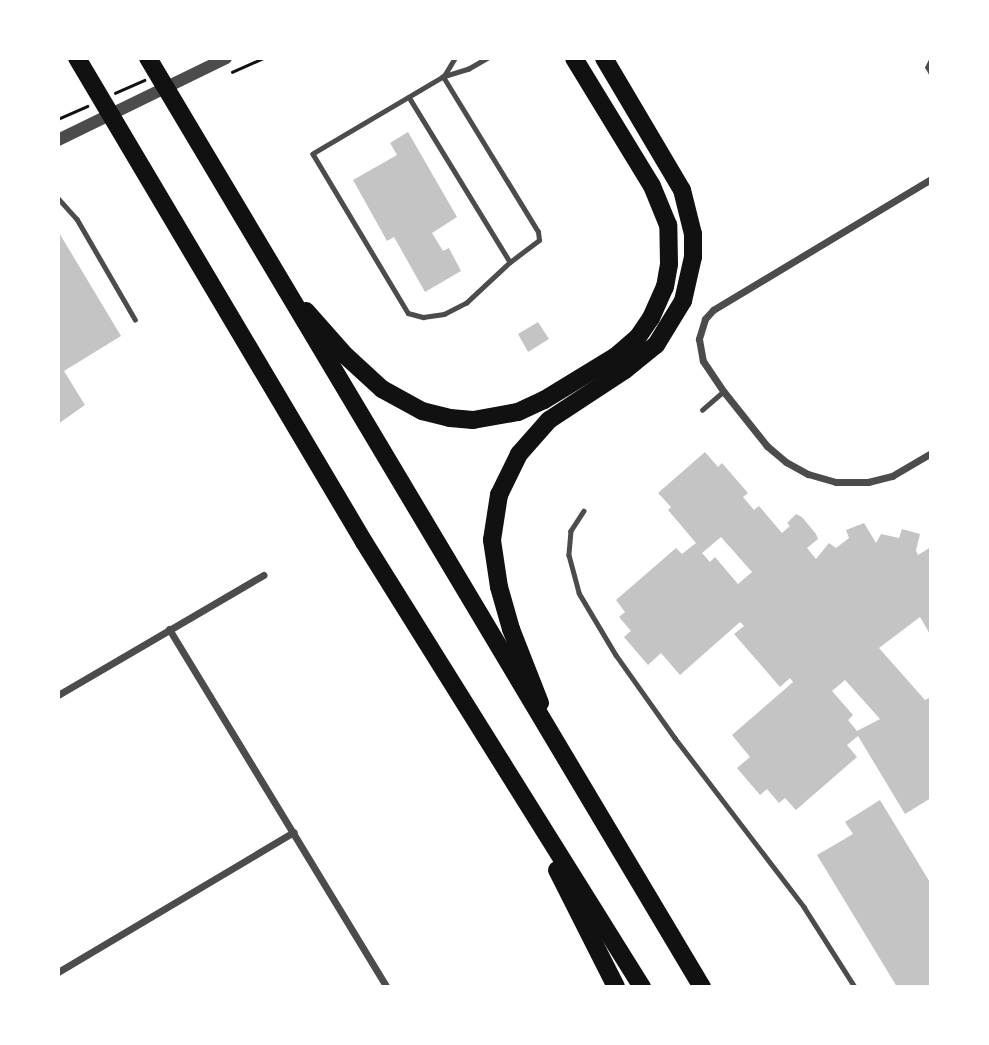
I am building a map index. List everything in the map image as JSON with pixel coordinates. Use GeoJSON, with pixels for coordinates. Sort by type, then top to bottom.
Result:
{"type":"FeatureCollection","features":[{"type":"Feature","properties":{"kind":"highway"},"geometry":{"type":"LineString","coordinates":[[77,58],[364,542],[642,987]]}},
{"type":"Feature","properties":{"kind":"highway"},"geometry":{"type":"LineString","coordinates":[[148,58],[568,767],[702,987]]}},
{"type":"Feature","properties":{"kind":"highway"},"geometry":{"type":"LineString","coordinates":[[259,247],[303,306],[346,356],[372,381],[401,402],[422,411],[473,420],[518,412],[544,400],[616,356],[638,337],[659,303],[669,264],[667,225],[661,203],[574,58]]}},
{"type":"Feature","properties":{"kind":"highway"},"geometry":{"type":"LineString","coordinates":[[568,767],[511,629],[499,587],[492,540],[499,495],[519,454],[549,420],[625,370],[656,345],[684,301],[693,257],[693,234],[682,190],[604,58]]}},
{"type":"Feature","properties":{"kind":"highway"},"geometry":{"type":"LineString","coordinates":[[510,776],[617,987]]}},
{"type":"Feature","properties":{"kind":"street"},"geometry":{"type":"LineString","coordinates":[[58,140],[226,58]]}},
{"type":"Feature","properties":{"kind":"street"},"geometry":{"type":"LineString","coordinates":[[931,179],[713,310],[702,327],[699,348],[709,373],[767,446],[786,462],[808,474],[836,482],[868,482],[892,476],[931,453]]}},
{"type":"Feature","properties":{"kind":"street"},"geometry":{"type":"LineString","coordinates":[[58,695],[263,575]]}},
{"type":"Feature","properties":{"kind":"street"},"geometry":{"type":"LineString","coordinates":[[169,629],[387,987]]}},
{"type":"Feature","properties":{"kind":"street"},"geometry":{"type":"LineString","coordinates":[[58,972],[294,832]]}},
{"type":"Feature","properties":{"kind":"lane"},"geometry":{"type":"LineString","coordinates":[[443,77],[455,58]]}},
{"type":"Feature","properties":{"kind":"lane"},"geometry":{"type":"LineString","coordinates":[[443,77],[538,232],[539,240],[510,262],[466,303],[444,314],[423,317],[408,313],[377,266],[313,153],[443,77],[469,69],[488,58]]}},
{"type":"Feature","properties":{"kind":"lane"},"geometry":{"type":"LineString","coordinates":[[931,61],[928,67],[931,73]]}},
{"type":"Feature","properties":{"kind":"lane"},"geometry":{"type":"LineString","coordinates":[[410,97],[510,262]]}},
{"type":"Feature","properties":{"kind":"lane"},"geometry":{"type":"LineString","coordinates":[[58,198],[77,219],[135,319]]}},
{"type":"Feature","properties":{"kind":"lane"},"geometry":{"type":"LineString","coordinates":[[702,410],[724,392]]}},
{"type":"Feature","properties":{"kind":"lane"},"geometry":{"type":"LineString","coordinates":[[584,511],[571,531],[569,555],[579,593],[616,655],[675,738],[804,907],[855,987]]}},
{"type":"Feature","properties":{"kind":"path"},"geometry":{"type":"LineString","coordinates":[[113,94],[149,78]]}},
{"type":"Feature","properties":{"kind":"path"},"geometry":{"type":"LineString","coordinates":[[58,119],[89,105]]}},
{"type":"Feature","properties":{"kind":"building"},"geometry":{"type":"Polygon","coordinates":[[[408,132],[457,217],[432,233],[443,251],[449,248],[461,271],[425,292],[394,237],[387,241],[353,180],[397,155],[390,143],[408,132]]]}},
{"type":"Feature","properties":{"kind":"building"},"geometry":{"type":"Polygon","coordinates":[[[58,231],[121,336],[64,371],[85,405],[58,424],[58,231]]]}},
{"type":"Feature","properties":{"kind":"building"},"geometry":{"type":"Polygon","coordinates":[[[538,322],[549,339],[528,352],[518,334],[538,322]]]}},
{"type":"Feature","properties":{"kind":"building"},"geometry":{"type":"Polygon","coordinates":[[[705,452],[718,467],[722,463],[748,493],[743,497],[754,510],[759,506],[782,533],[790,526],[787,523],[796,514],[802,517],[818,539],[807,548],[816,559],[829,543],[836,548],[849,538],[846,530],[864,523],[876,543],[881,534],[899,538],[902,529],[920,534],[916,550],[918,555],[931,547],[931,636],[920,617],[879,648],[925,700],[931,697],[931,798],[905,814],[858,736],[847,745],[857,757],[796,810],[785,798],[779,803],[767,789],[760,795],[737,768],[750,757],[732,735],[793,682],[790,678],[780,687],[734,634],[744,626],[740,622],[680,675],[661,653],[648,665],[624,637],[631,631],[619,617],[625,612],[616,600],[676,548],[682,554],[696,543],[668,510],[671,507],[658,493],[705,452]],[[721,537],[702,553],[710,562],[715,557],[738,584],[752,572],[721,537]],[[845,680],[832,691],[853,715],[848,720],[857,731],[880,719],[845,680]]]}},
{"type":"Feature","properties":{"kind":"building"},"geometry":{"type":"Polygon","coordinates":[[[880,800],[931,884],[929,987],[897,987],[817,855],[853,834],[845,822],[880,800]]]}}]}
